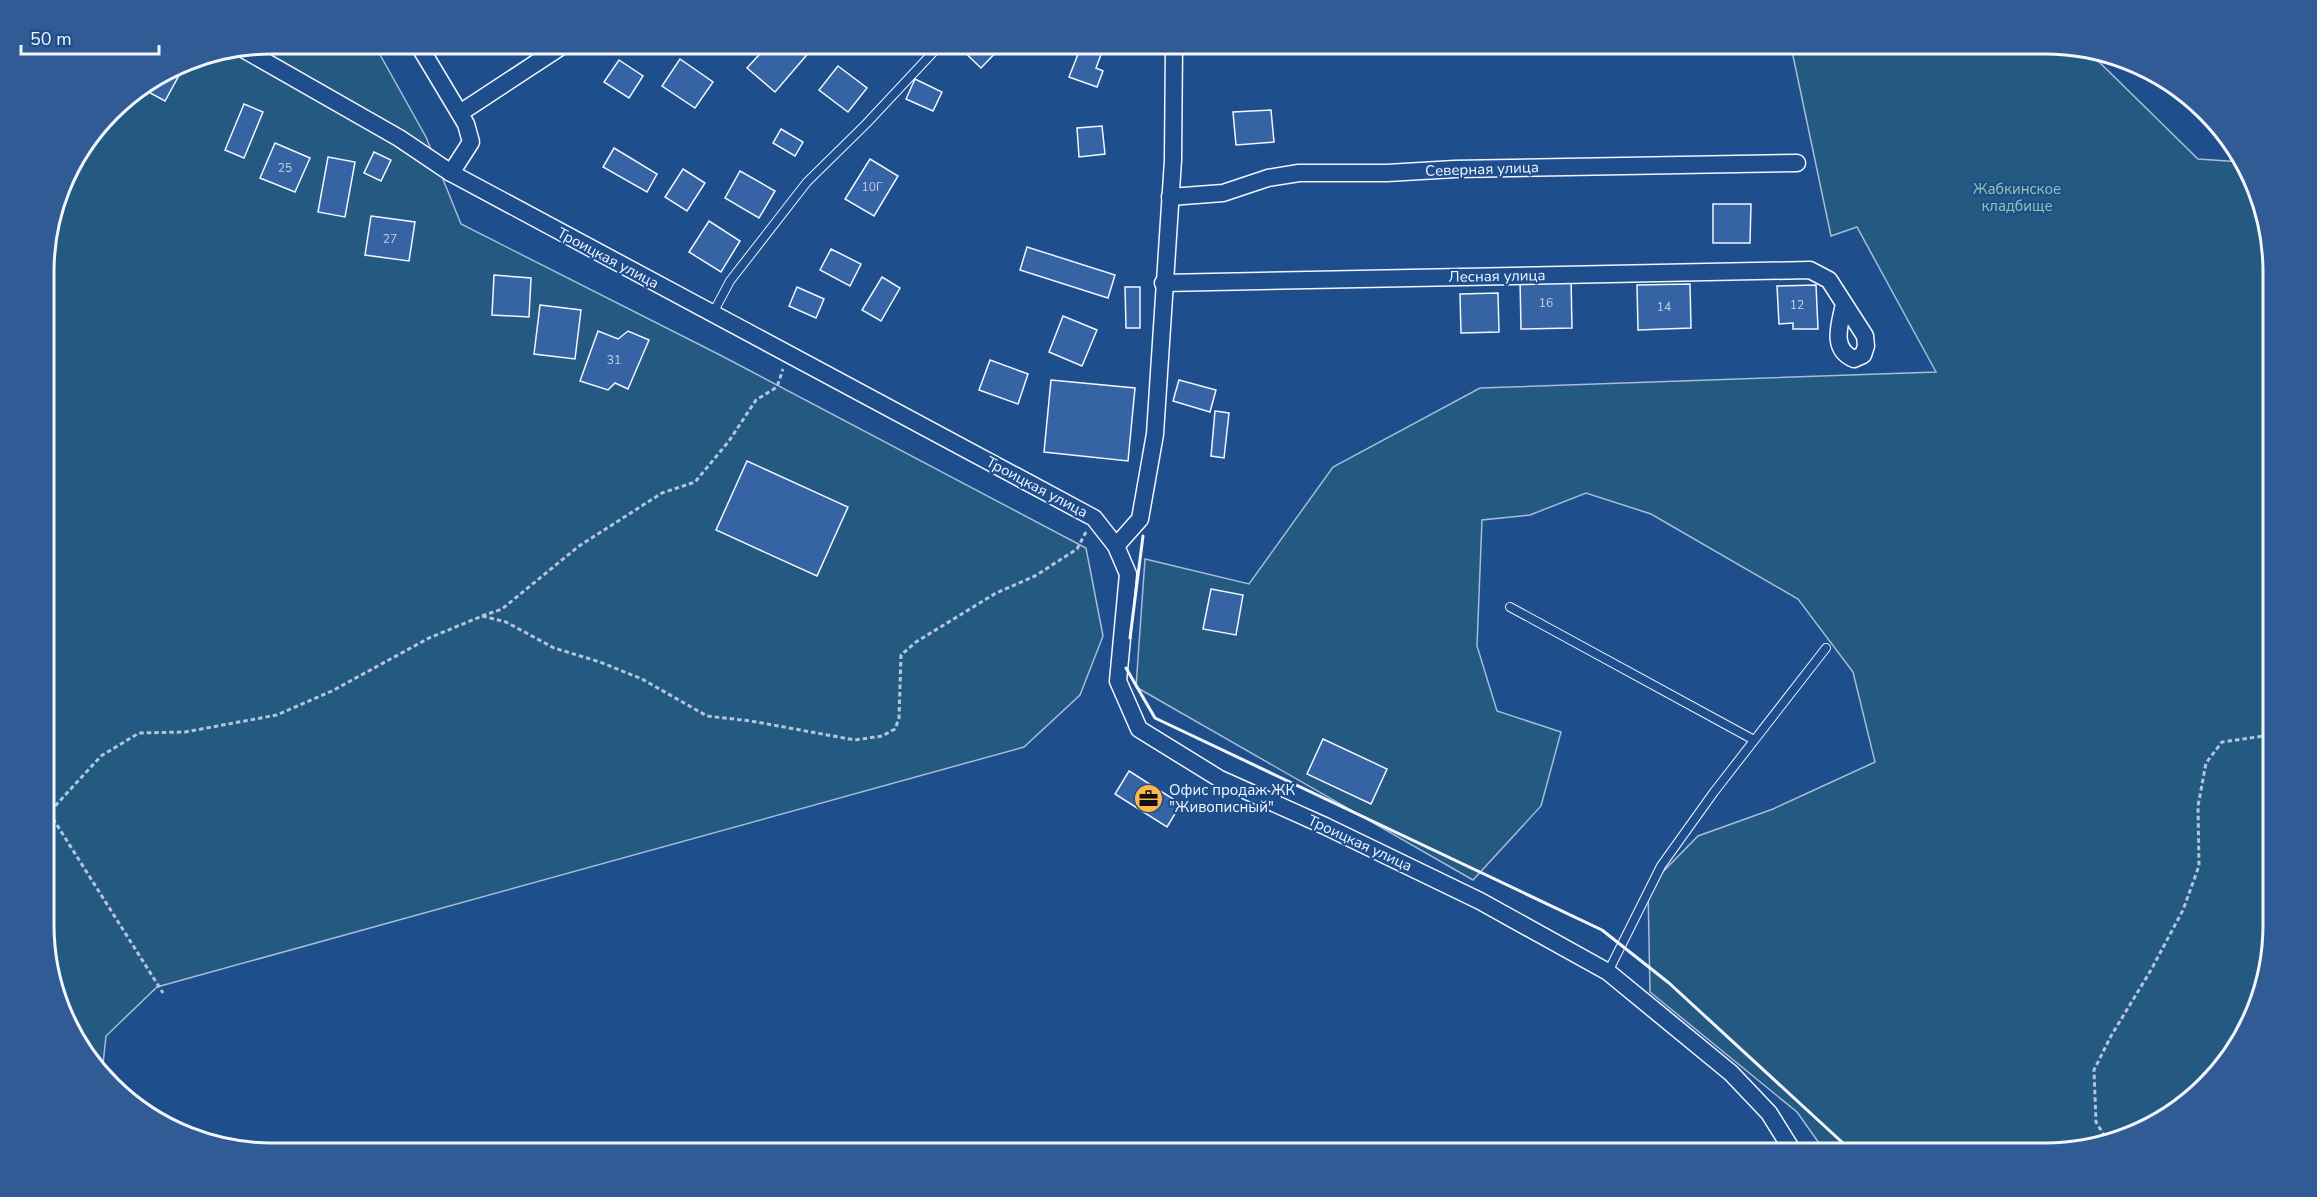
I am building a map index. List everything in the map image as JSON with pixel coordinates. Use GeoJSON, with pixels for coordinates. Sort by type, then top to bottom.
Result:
{"type":"FeatureCollection","features":[{"type":"Feature","properties":{"kind":"street"},"geometry":{"type":"LineString","coordinates":[[424,54],[466,124],[471,142],[451,173]]}},
{"type":"Feature","properties":{"kind":"street"},"geometry":{"type":"LineString","coordinates":[[460,114],[550,54]]}},
{"type":"Feature","properties":{"kind":"street"},"geometry":{"type":"LineString","coordinates":[[1116,546],[1140,519],[1155,434],[1163,284],[1173,160],[1174,54]]}},
{"type":"Feature","properties":{"kind":"street","name":"Троицкая улица"},"geometry":{"type":"LineString","coordinates":[[253,55],[399,138],[451,173],[1094,518],[1116,546],[1128,574],[1119,681],[1139,729],[1220,779],[1325,826],[1480,901],[1608,972],[1731,1073],[1769,1113],[1788,1143]]}},
{"type":"Feature","properties":{"kind":"street","name":"Северная улица"},"geometry":{"type":"LineString","coordinates":[[1170,196],[1222,192],[1268,178],[1299,173],[1797,163]]}},
{"type":"Feature","properties":{"kind":"street","name":"Лесная улица"},"geometry":{"type":"LineString","coordinates":[[1163,284],[1810,270],[1829,280],[1844,304]]}},
{"type":"Feature","properties":{"kind":"lane"},"geometry":{"type":"LineString","coordinates":[[713,313],[730,281],[807,182],[866,124],[932,54]]}},
{"type":"Feature","properties":{"kind":"lane"},"geometry":{"type":"LineString","coordinates":[[1510,607],[1754,740]]}},
{"type":"Feature","properties":{"kind":"lane"},"geometry":{"type":"LineString","coordinates":[[1608,972],[1661,866],[1754,740],[1826,648]]}},
{"type":"Feature","properties":{"kind":"path"},"geometry":{"type":"LineString","coordinates":[[54,808],[101,756],[139,733],[185,732],[277,715],[332,691],[429,638],[502,609],[579,546],[662,493],[695,482],[729,441],[756,400],[777,387],[784,366],[791,355]]}},
{"type":"Feature","properties":{"kind":"path"},"geometry":{"type":"LineString","coordinates":[[482,616],[506,622],[554,648],[600,662],[642,679],[707,716],[751,721],[855,740],[882,736],[895,729],[899,718],[901,655],[916,642],[996,593],[1035,576],[1077,549],[1094,518]]}},
{"type":"Feature","properties":{"kind":"path"},"geometry":{"type":"LineString","coordinates":[[2104,1135],[2096,1122],[2094,1070],[2111,1035],[2151,970],[2183,910],[2199,866],[2198,806],[2206,763],[2222,742],[2263,736]]}},
{"type":"Feature","properties":{"kind":"path"},"geometry":{"type":"LineString","coordinates":[[54,818],[163,993]]}},
{"type":"Feature","properties":{"kind":"green space"},"geometry":{"type":"Polygon","coordinates":[[[258,54],[380,54],[426,137],[461,224],[720,355],[1086,548],[1103,636],[1080,695],[1024,747],[157,987],[106,1036],[103,1063],[76,1022],[61,982],[54,939],[54,258],[61,215],[83,163],[108,128],[128,108],[175,76],[215,61],[258,54]]]}},
{"type":"Feature","properties":{"kind":"green space","name":"Жабкинское кладбище"},"geometry":{"type":"Polygon","coordinates":[[[1793,54],[2059,54],[2097,60],[2198,159],[2233,161],[2241,175],[2256,215],[2263,258],[2263,939],[2259,968],[2241,1022],[2209,1069],[2178,1098],[2154,1114],[2102,1136],[2059,1143],[1819,1143],[1797,1112],[1650,992],[1648,887],[1698,836],[1773,809],[1875,762],[1853,672],[1798,599],[1651,514],[1586,493],[1530,515],[1482,520],[1477,646],[1497,711],[1561,732],[1541,806],[1473,880],[1136,687],[1145,559],[1249,584],[1333,467],[1480,388],[1936,372],[1857,227],[1831,236],[1793,54]]]}},
{"type":"Feature","properties":{"kind":"building"},"geometry":{"type":"Polygon","coordinates":[[[760,54],[808,54],[775,92],[747,68],[760,54]]]}},
{"type":"Feature","properties":{"kind":"building"},"geometry":{"type":"Polygon","coordinates":[[[966,54],[994,54],[981,68],[966,54]]]}},
{"type":"Feature","properties":{"kind":"building"},"geometry":{"type":"Polygon","coordinates":[[[1078,54],[1101,54],[1096,68],[1103,71],[1097,87],[1069,77],[1078,54]]]}},
{"type":"Feature","properties":{"kind":"building"},"geometry":{"type":"Polygon","coordinates":[[[680,59],[713,82],[695,108],[662,86],[680,59]]]}},
{"type":"Feature","properties":{"kind":"building"},"geometry":{"type":"Polygon","coordinates":[[[619,60],[643,76],[629,98],[604,82],[619,60]]]}},
{"type":"Feature","properties":{"kind":"building"},"geometry":{"type":"Polygon","coordinates":[[[838,66],[867,88],[848,112],[819,90],[838,66]]]}},
{"type":"Feature","properties":{"kind":"building"},"geometry":{"type":"Polygon","coordinates":[[[180,74],[165,101],[149,92],[180,74]]]}},
{"type":"Feature","properties":{"kind":"building"},"geometry":{"type":"Polygon","coordinates":[[[915,79],[942,92],[933,111],[906,99],[915,79]]]}},
{"type":"Feature","properties":{"kind":"building"},"geometry":{"type":"Polygon","coordinates":[[[244,104],[263,112],[244,158],[225,150],[244,104]]]}},
{"type":"Feature","properties":{"kind":"building"},"geometry":{"type":"Polygon","coordinates":[[[1271,110],[1274,142],[1236,145],[1233,112],[1271,110]]]}},
{"type":"Feature","properties":{"kind":"building"},"geometry":{"type":"Polygon","coordinates":[[[1102,126],[1105,154],[1079,157],[1077,128],[1102,126]]]}},
{"type":"Feature","properties":{"kind":"building"},"geometry":{"type":"Polygon","coordinates":[[[781,129],[803,142],[795,156],[773,143],[781,129]]]}},
{"type":"Feature","properties":{"kind":"building"},"geometry":{"type":"Polygon","coordinates":[[[275,143],[310,158],[295,192],[260,178],[275,143]]]}},
{"type":"Feature","properties":{"kind":"building"},"geometry":{"type":"Polygon","coordinates":[[[614,148],[657,174],[647,192],[603,167],[614,148]]]}},
{"type":"Feature","properties":{"kind":"building"},"geometry":{"type":"Polygon","coordinates":[[[374,152],[391,160],[381,181],[364,173],[374,152]]]}},
{"type":"Feature","properties":{"kind":"building"},"geometry":{"type":"Polygon","coordinates":[[[328,157],[355,162],[345,217],[318,212],[328,157]]]}},
{"type":"Feature","properties":{"kind":"building"},"geometry":{"type":"Polygon","coordinates":[[[870,159],[898,176],[874,216],[845,199],[870,159]]]}},
{"type":"Feature","properties":{"kind":"building"},"geometry":{"type":"Polygon","coordinates":[[[683,169],[705,183],[687,211],[665,197],[683,169]]]}},
{"type":"Feature","properties":{"kind":"building"},"geometry":{"type":"Polygon","coordinates":[[[740,171],[775,191],[759,218],[725,198],[740,171]]]}},
{"type":"Feature","properties":{"kind":"building"},"geometry":{"type":"Polygon","coordinates":[[[1713,204],[1751,204],[1750,243],[1713,243],[1713,204]]]}},
{"type":"Feature","properties":{"kind":"building"},"geometry":{"type":"Polygon","coordinates":[[[371,216],[415,222],[409,261],[365,255],[371,216]]]}},
{"type":"Feature","properties":{"kind":"building"},"geometry":{"type":"Polygon","coordinates":[[[709,221],[740,241],[721,272],[689,252],[709,221]]]}},
{"type":"Feature","properties":{"kind":"building"},"geometry":{"type":"Polygon","coordinates":[[[1027,247],[1115,275],[1108,298],[1020,270],[1027,247]]]}},
{"type":"Feature","properties":{"kind":"building"},"geometry":{"type":"Polygon","coordinates":[[[831,249],[861,264],[850,286],[820,270],[831,249]]]}},
{"type":"Feature","properties":{"kind":"building"},"geometry":{"type":"Polygon","coordinates":[[[494,275],[531,278],[529,317],[492,315],[494,275]]]}},
{"type":"Feature","properties":{"kind":"building"},"geometry":{"type":"Polygon","coordinates":[[[882,277],[900,288],[881,321],[862,310],[882,277]]]}},
{"type":"Feature","properties":{"kind":"building"},"geometry":{"type":"Polygon","coordinates":[[[1571,278],[1572,328],[1521,329],[1520,279],[1571,278]]]}},
{"type":"Feature","properties":{"kind":"building"},"geometry":{"type":"Polygon","coordinates":[[[1690,284],[1691,328],[1638,330],[1637,285],[1690,284]]]}},
{"type":"Feature","properties":{"kind":"building"},"geometry":{"type":"Polygon","coordinates":[[[1816,285],[1818,329],[1793,329],[1793,323],[1779,324],[1777,286],[1816,285]]]}},
{"type":"Feature","properties":{"kind":"building"},"geometry":{"type":"Polygon","coordinates":[[[797,287],[824,299],[816,318],[789,306],[797,287]]]}},
{"type":"Feature","properties":{"kind":"building"},"geometry":{"type":"Polygon","coordinates":[[[1125,287],[1140,287],[1140,328],[1126,328],[1125,287]]]}},
{"type":"Feature","properties":{"kind":"building"},"geometry":{"type":"Polygon","coordinates":[[[1498,293],[1499,332],[1461,333],[1460,294],[1498,293]]]}},
{"type":"Feature","properties":{"kind":"building"},"geometry":{"type":"Polygon","coordinates":[[[540,305],[581,310],[575,359],[534,354],[540,305]]]}},
{"type":"Feature","properties":{"kind":"building"},"geometry":{"type":"Polygon","coordinates":[[[1063,316],[1097,330],[1082,366],[1049,352],[1063,316]]]}},
{"type":"Feature","properties":{"kind":"building"},"geometry":{"type":"Polygon","coordinates":[[[598,331],[618,339],[628,331],[649,340],[628,389],[615,383],[608,390],[580,381],[598,331]]]}},
{"type":"Feature","properties":{"kind":"building"},"geometry":{"type":"Polygon","coordinates":[[[990,360],[1028,374],[1018,404],[979,390],[990,360]]]}},
{"type":"Feature","properties":{"kind":"building"},"geometry":{"type":"Polygon","coordinates":[[[1051,380],[1135,388],[1128,461],[1044,452],[1051,380]]]}},
{"type":"Feature","properties":{"kind":"building"},"geometry":{"type":"Polygon","coordinates":[[[1179,380],[1216,390],[1210,412],[1173,401],[1179,380]]]}},
{"type":"Feature","properties":{"kind":"building"},"geometry":{"type":"Polygon","coordinates":[[[1215,411],[1229,413],[1224,458],[1211,456],[1215,411]]]}},
{"type":"Feature","properties":{"kind":"building"},"geometry":{"type":"Polygon","coordinates":[[[747,461],[848,507],[817,576],[716,530],[747,461]]]}},
{"type":"Feature","properties":{"kind":"building"},"geometry":{"type":"Polygon","coordinates":[[[1211,589],[1243,595],[1236,635],[1203,629],[1211,589]]]}},
{"type":"Feature","properties":{"kind":"building"},"geometry":{"type":"Polygon","coordinates":[[[1323,739],[1387,769],[1371,804],[1307,774],[1323,739]]]}},
{"type":"Feature","properties":{"kind":"building","name":"Офис продаж ЖК \"Живописный\""},"geometry":{"type":"Polygon","coordinates":[[[1129,771],[1181,804],[1167,827],[1115,794],[1129,771]]]}},
{"type":"Feature","properties":{"kind":"wall"},"geometry":{"type":"LineString","coordinates":[[1130,638],[1143,536]]}},
{"type":"Feature","properties":{"kind":"wall"},"geometry":{"type":"LineString","coordinates":[[1126,668],[1155,718],[1602,930],[1669,983],[1843,1143]]}},
{"type":"Feature","properties":{"kind":"place","name":"Офис продаж ЖК \"Живописный\""},"geometry":{"type":"Point","coordinates":[1148,799]}}]}
